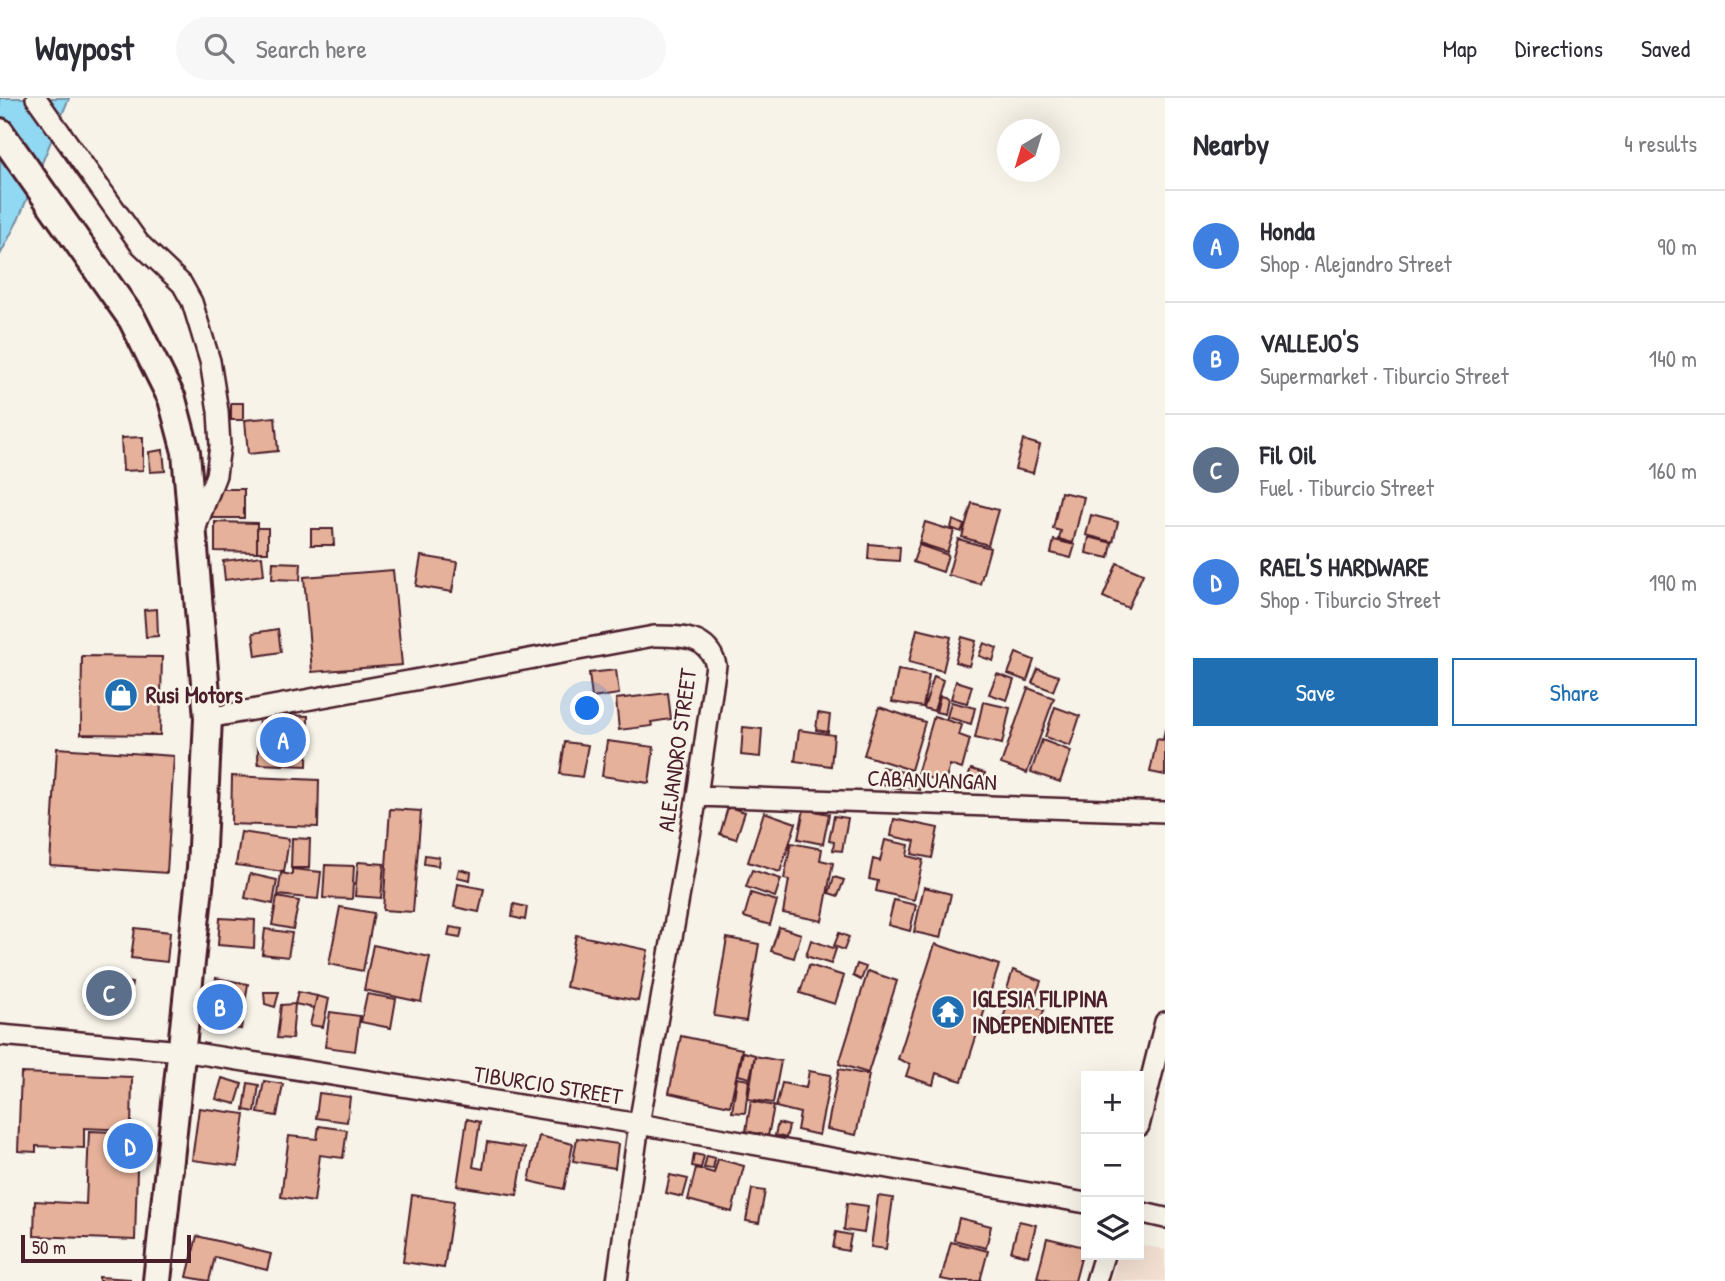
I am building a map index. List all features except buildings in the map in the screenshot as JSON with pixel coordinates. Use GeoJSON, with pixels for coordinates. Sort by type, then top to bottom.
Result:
{"type":"FeatureCollection","features":[{"type":"Feature","properties":{"kind":"main road"},"geometry":{"type":"LineString","coordinates":[[0,132],[132,318],[172,399],[186,452],[208,718],[201,868],[158,1281]]}},
{"type":"Feature","properties":{"kind":"street"},"geometry":{"type":"LineString","coordinates":[[36,98],[139,243],[188,292],[210,361],[218,411],[220,446],[216,475],[192,537]]}},
{"type":"Feature","properties":{"kind":"street","name":"ALEJANDRO STREET"},"geometry":{"type":"LineString","coordinates":[[208,718],[654,636],[681,636],[699,642],[713,654],[716,666],[697,796],[639,1124],[618,1281]]}},
{"type":"Feature","properties":{"kind":"street","name":"CABANUANGAN"},"geometry":{"type":"LineString","coordinates":[[697,796],[1165,812]]}},
{"type":"Feature","properties":{"kind":"street"},"geometry":{"type":"LineString","coordinates":[[1144,1106],[1165,1022]]}},
{"type":"Feature","properties":{"kind":"street","name":"TIBURCIO STREET"},"geometry":{"type":"LineString","coordinates":[[0,1035],[182,1051],[639,1124],[1081,1202]]}},
{"type":"Feature","properties":{"kind":"street"},"geometry":{"type":"LineString","coordinates":[[1144,1213],[1165,1218]]}},
{"type":"Feature","properties":{"kind":"street"},"geometry":{"type":"LineString","coordinates":[[1097,1281],[1103,1260]]}},
{"type":"Feature","properties":{"kind":"shaded area"},"geometry":{"type":"Polygon","coordinates":[[[1144,1245],[1165,1250],[1165,1281],[1111,1281],[1117,1260],[1144,1260],[1144,1245]]]}},
{"type":"Feature","properties":{"kind":"water"},"geometry":{"type":"Polygon","coordinates":[[[0,98],[69,98],[19,218],[0,255],[0,98]]]}},
{"type":"Feature","properties":{"kind":"place","name":"Rusi Motors"},"geometry":{"type":"Point","coordinates":[121,695]}},
{"type":"Feature","properties":{"kind":"place","name":"Honda"},"geometry":{"type":"Point","coordinates":[283,740]}},
{"type":"Feature","properties":{"kind":"place","name":"Fil Oil"},"geometry":{"type":"Point","coordinates":[109,993]}},
{"type":"Feature","properties":{"kind":"place","name":"VALLEJO'S"},"geometry":{"type":"Point","coordinates":[220,1007]}},
{"type":"Feature","properties":{"kind":"place","name":"IGLESIA FILIPINA INDEPENDIENTEE"},"geometry":{"type":"Point","coordinates":[948,1012]}},
{"type":"Feature","properties":{"kind":"place","name":"RAEL'S HARDWARE"},"geometry":{"type":"Point","coordinates":[130,1146]}}]}
